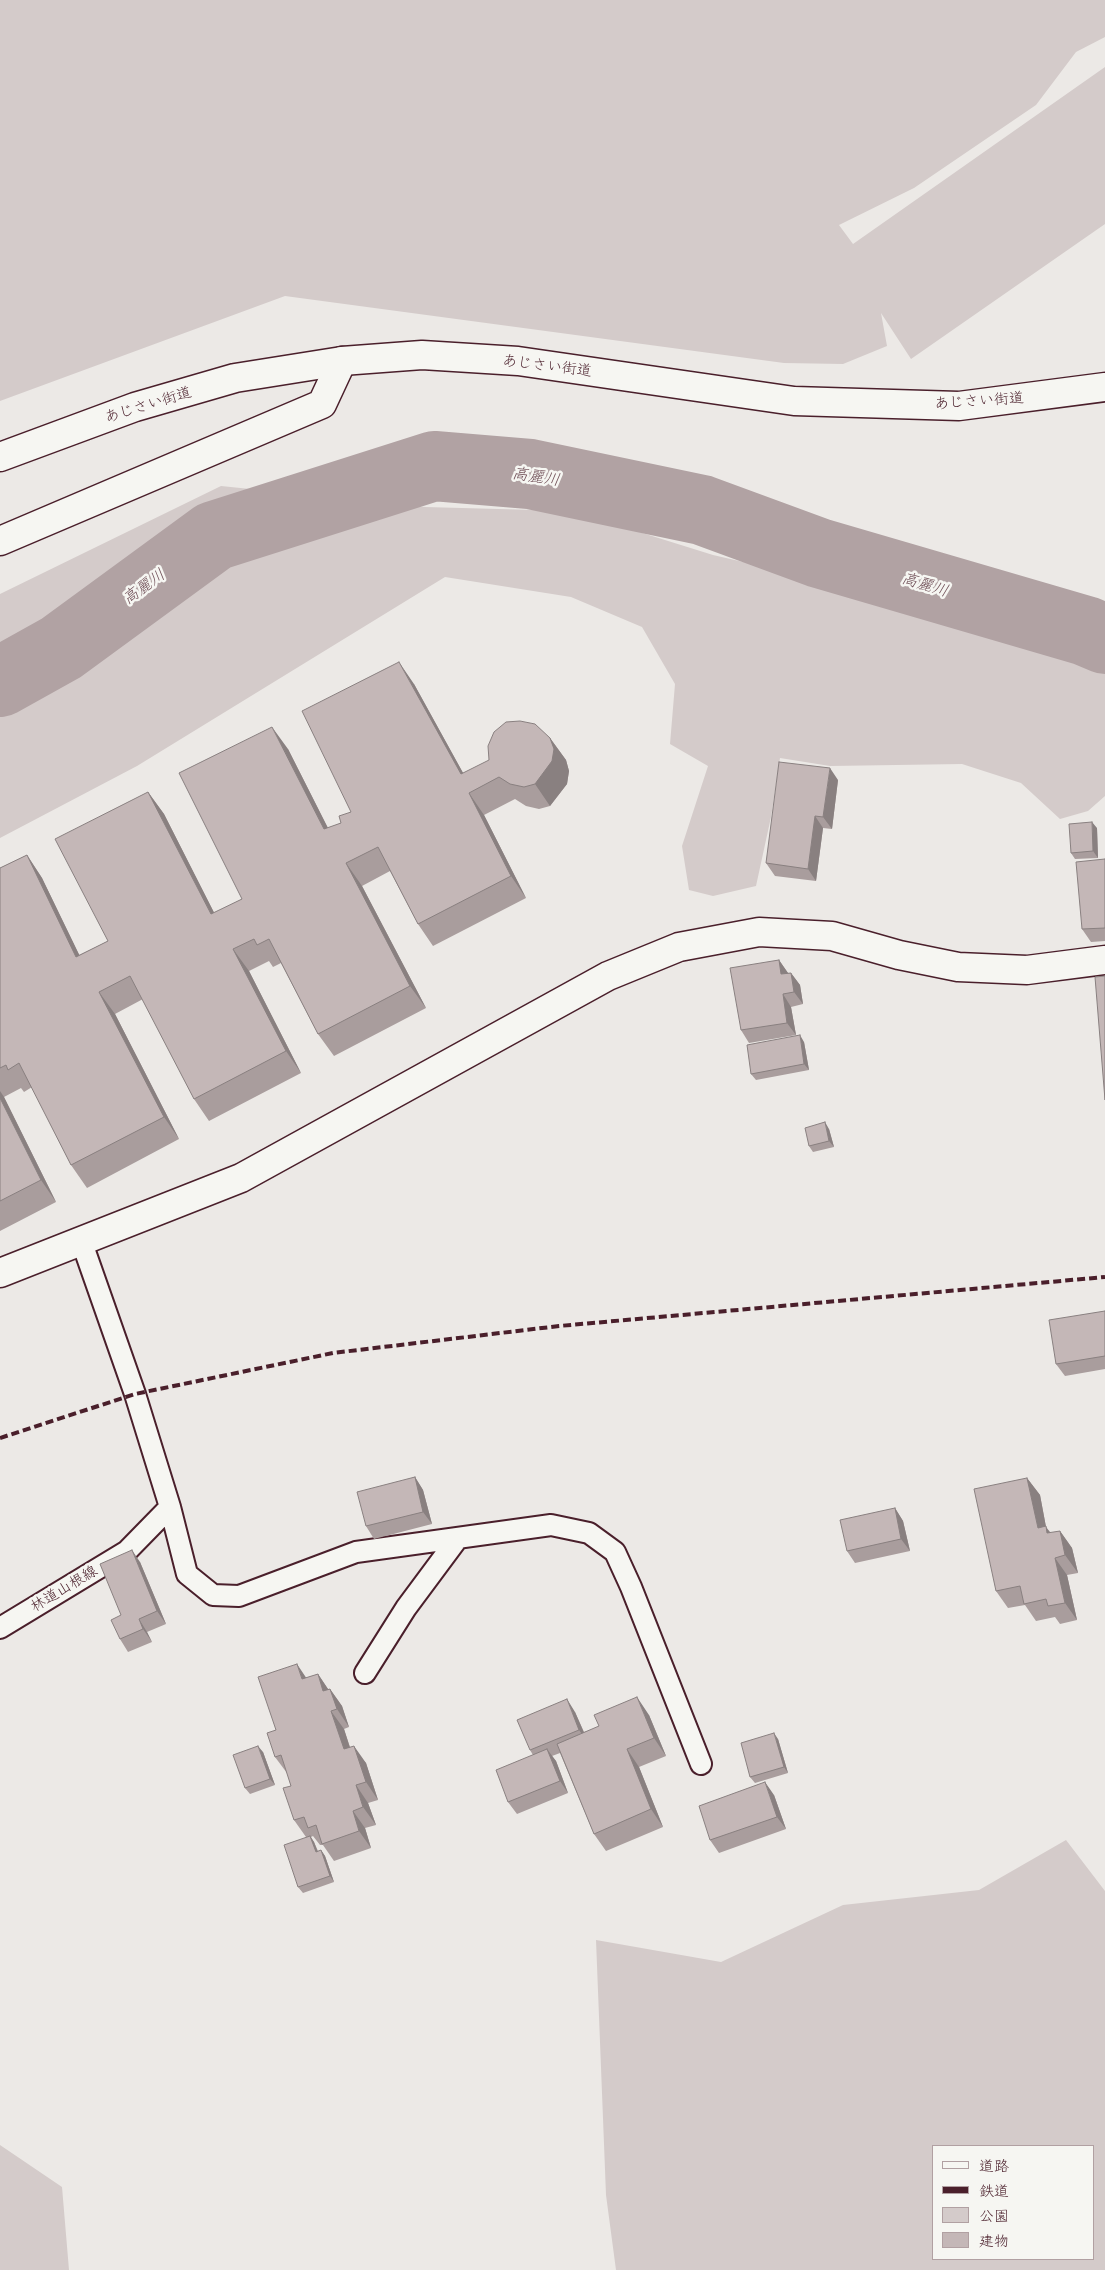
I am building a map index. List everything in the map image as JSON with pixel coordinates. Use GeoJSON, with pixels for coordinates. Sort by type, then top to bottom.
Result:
{"type":"FeatureCollection","features":[{"type":"Feature","properties":{"kind":"main road","name":"あじさい街道"},"geometry":{"type":"LineString","coordinates":[[0,458],[135,407],[235,378],[342,361],[422,355],[518,361],[794,401],[959,406],[1105,388]]}},
{"type":"Feature","properties":{"kind":"main road"},"geometry":{"type":"LineString","coordinates":[[0,541],[322,404],[342,361]]}},
{"type":"Feature","properties":{"kind":"main road"},"geometry":{"type":"LineString","coordinates":[[0,1273],[241,1178],[608,976],[679,947],[759,932],[832,936],[899,955],[958,967],[1027,970],[1105,960]]}},
{"type":"Feature","properties":{"kind":"lane"},"geometry":{"type":"LineString","coordinates":[[81,1240],[135,1394],[170,1507],[187,1574],[213,1595],[239,1596],[356,1552],[551,1525],[589,1533],[615,1552],[631,1587],[701,1764]]}},
{"type":"Feature","properties":{"kind":"lane","name":"林道山根線"},"geometry":{"type":"LineString","coordinates":[[0,1628],[127,1552],[170,1507]]}},
{"type":"Feature","properties":{"kind":"lane"},"geometry":{"type":"LineString","coordinates":[[365,1673],[406,1608],[458,1538]]}},
{"type":"Feature","properties":{"kind":"green space"},"geometry":{"type":"Polygon","coordinates":[[[0,0],[1105,0],[1105,37],[1076,52],[1036,105],[914,188],[839,225],[853,244],[1105,67],[1105,224],[911,359],[881,313],[887,346],[843,364],[784,363],[285,296],[0,401],[0,0]]]}},
{"type":"Feature","properties":{"kind":"green space"},"geometry":{"type":"Polygon","coordinates":[[[221,486],[425,507],[572,511],[713,555],[952,610],[1070,648],[1105,662],[1105,796],[1088,811],[1060,819],[1021,783],[962,764],[830,766],[780,758],[771,817],[756,886],[713,896],[689,890],[682,846],[708,766],[670,744],[675,684],[642,627],[571,597],[445,577],[137,766],[0,838],[0,594],[221,486]]]}},
{"type":"Feature","properties":{"kind":"green space"},"geometry":{"type":"Polygon","coordinates":[[[1066,1840],[1105,1891],[1105,2270],[616,2270],[606,2195],[596,1940],[721,1962],[843,1905],[979,1890],[1066,1840]]]}},
{"type":"Feature","properties":{"kind":"green space"},"geometry":{"type":"Polygon","coordinates":[[[0,2145],[62,2187],[69,2270],[0,2270],[0,2145]]]}},
{"type":"Feature","properties":{"kind":"building"},"geometry":{"type":"Polygon","coordinates":[[[399,662],[461,774],[489,760],[488,746],[494,732],[506,722],[520,721],[535,724],[550,738],[554,749],[552,761],[535,784],[524,787],[510,784],[499,777],[469,793],[511,876],[418,924],[378,847],[346,863],[410,986],[318,1034],[269,939],[257,945],[254,939],[233,949],[286,1051],[194,1099],[130,976],[99,992],[164,1117],[71,1165],[19,1063],[8,1070],[6,1065],[0,1068],[0,868],[27,855],[76,957],[108,941],[55,839],[148,792],[211,914],[242,899],[179,773],[272,727],[324,829],[341,823],[339,816],[351,812],[302,711],[399,662]]]}},
{"type":"Feature","properties":{"kind":"building"},"geometry":{"type":"Polygon","coordinates":[[[779,762],[830,768],[823,817],[815,816],[808,869],[766,863],[779,762]]]}},
{"type":"Feature","properties":{"kind":"building"},"geometry":{"type":"Polygon","coordinates":[[[1092,822],[1093,851],[1071,853],[1069,824],[1092,822]]]}},
{"type":"Feature","properties":{"kind":"building"},"geometry":{"type":"Polygon","coordinates":[[[1105,859],[1105,928],[1082,929],[1076,862],[1105,859]]]}},
{"type":"Feature","properties":{"kind":"building"},"geometry":{"type":"Polygon","coordinates":[[[779,960],[781,974],[791,973],[794,992],[783,994],[787,1023],[741,1030],[730,968],[779,960]]]}},
{"type":"Feature","properties":{"kind":"building"},"geometry":{"type":"Polygon","coordinates":[[[1105,976],[1105,1100],[1095,977],[1105,976]]]}},
{"type":"Feature","properties":{"kind":"building"},"geometry":{"type":"Polygon","coordinates":[[[800,1035],[804,1064],[751,1074],[747,1045],[800,1035]]]}},
{"type":"Feature","properties":{"kind":"building"},"geometry":{"type":"Polygon","coordinates":[[[0,1098],[41,1180],[0,1201],[0,1098]]]}},
{"type":"Feature","properties":{"kind":"building"},"geometry":{"type":"Polygon","coordinates":[[[825,1122],[829,1141],[809,1146],[805,1128],[825,1122]]]}},
{"type":"Feature","properties":{"kind":"building"},"geometry":{"type":"Polygon","coordinates":[[[1105,1311],[1105,1356],[1056,1364],[1049,1320],[1105,1311]]]}},
{"type":"Feature","properties":{"kind":"building"},"geometry":{"type":"Polygon","coordinates":[[[415,1477],[423,1512],[366,1526],[357,1492],[415,1477]]]}},
{"type":"Feature","properties":{"kind":"building"},"geometry":{"type":"Polygon","coordinates":[[[1027,1478],[1038,1528],[1046,1526],[1047,1533],[1060,1531],[1065,1555],[1055,1558],[1065,1603],[1048,1606],[1046,1599],[1024,1604],[1020,1586],[996,1591],[974,1489],[1027,1478]]]}},
{"type":"Feature","properties":{"kind":"building"},"geometry":{"type":"Polygon","coordinates":[[[895,1508],[901,1539],[847,1551],[840,1520],[895,1508]]]}},
{"type":"Feature","properties":{"kind":"building"},"geometry":{"type":"Polygon","coordinates":[[[132,1550],[157,1611],[139,1619],[143,1629],[120,1639],[111,1620],[121,1615],[100,1564],[132,1550]]]}},
{"type":"Feature","properties":{"kind":"building"},"geometry":{"type":"Polygon","coordinates":[[[297,1664],[302,1679],[318,1674],[323,1691],[330,1689],[337,1709],[331,1711],[344,1749],[354,1746],[366,1782],[356,1785],[363,1807],[353,1811],[359,1831],[322,1844],[316,1825],[308,1828],[304,1817],[294,1820],[283,1788],[291,1786],[281,1755],[275,1757],[267,1733],[276,1730],[258,1677],[297,1664]]]}},
{"type":"Feature","properties":{"kind":"building"},"geometry":{"type":"Polygon","coordinates":[[[637,1697],[654,1738],[627,1749],[651,1809],[594,1834],[557,1744],[599,1726],[594,1715],[637,1697]]]}},
{"type":"Feature","properties":{"kind":"building"},"geometry":{"type":"Polygon","coordinates":[[[567,1699],[579,1730],[530,1750],[517,1720],[567,1699]]]}},
{"type":"Feature","properties":{"kind":"building"},"geometry":{"type":"Polygon","coordinates":[[[774,1733],[784,1767],[750,1777],[741,1743],[774,1733]]]}},
{"type":"Feature","properties":{"kind":"building"},"geometry":{"type":"Polygon","coordinates":[[[258,1746],[270,1779],[245,1788],[233,1755],[258,1746]]]}},
{"type":"Feature","properties":{"kind":"building"},"geometry":{"type":"Polygon","coordinates":[[[547,1749],[560,1781],[508,1802],[496,1770],[547,1749]]]}},
{"type":"Feature","properties":{"kind":"building"},"geometry":{"type":"Polygon","coordinates":[[[765,1782],[777,1817],[710,1840],[699,1806],[765,1782]]]}},
{"type":"Feature","properties":{"kind":"building"},"geometry":{"type":"Polygon","coordinates":[[[310,1836],[316,1852],[321,1850],[330,1876],[298,1887],[284,1845],[310,1836]]]}},
{"type":"Feature","properties":{"kind":"waterway","name":"高麗川"},"geometry":{"type":"LineString","coordinates":[[0,682],[61,648],[214,536],[434,466],[530,474],[702,510],[819,553],[1086,631],[1105,639]]}},
{"type":"Feature","properties":{"kind":"railway"},"geometry":{"type":"LineString","coordinates":[[0,1438],[135,1394],[333,1353],[559,1326],[1105,1277]]}}]}
